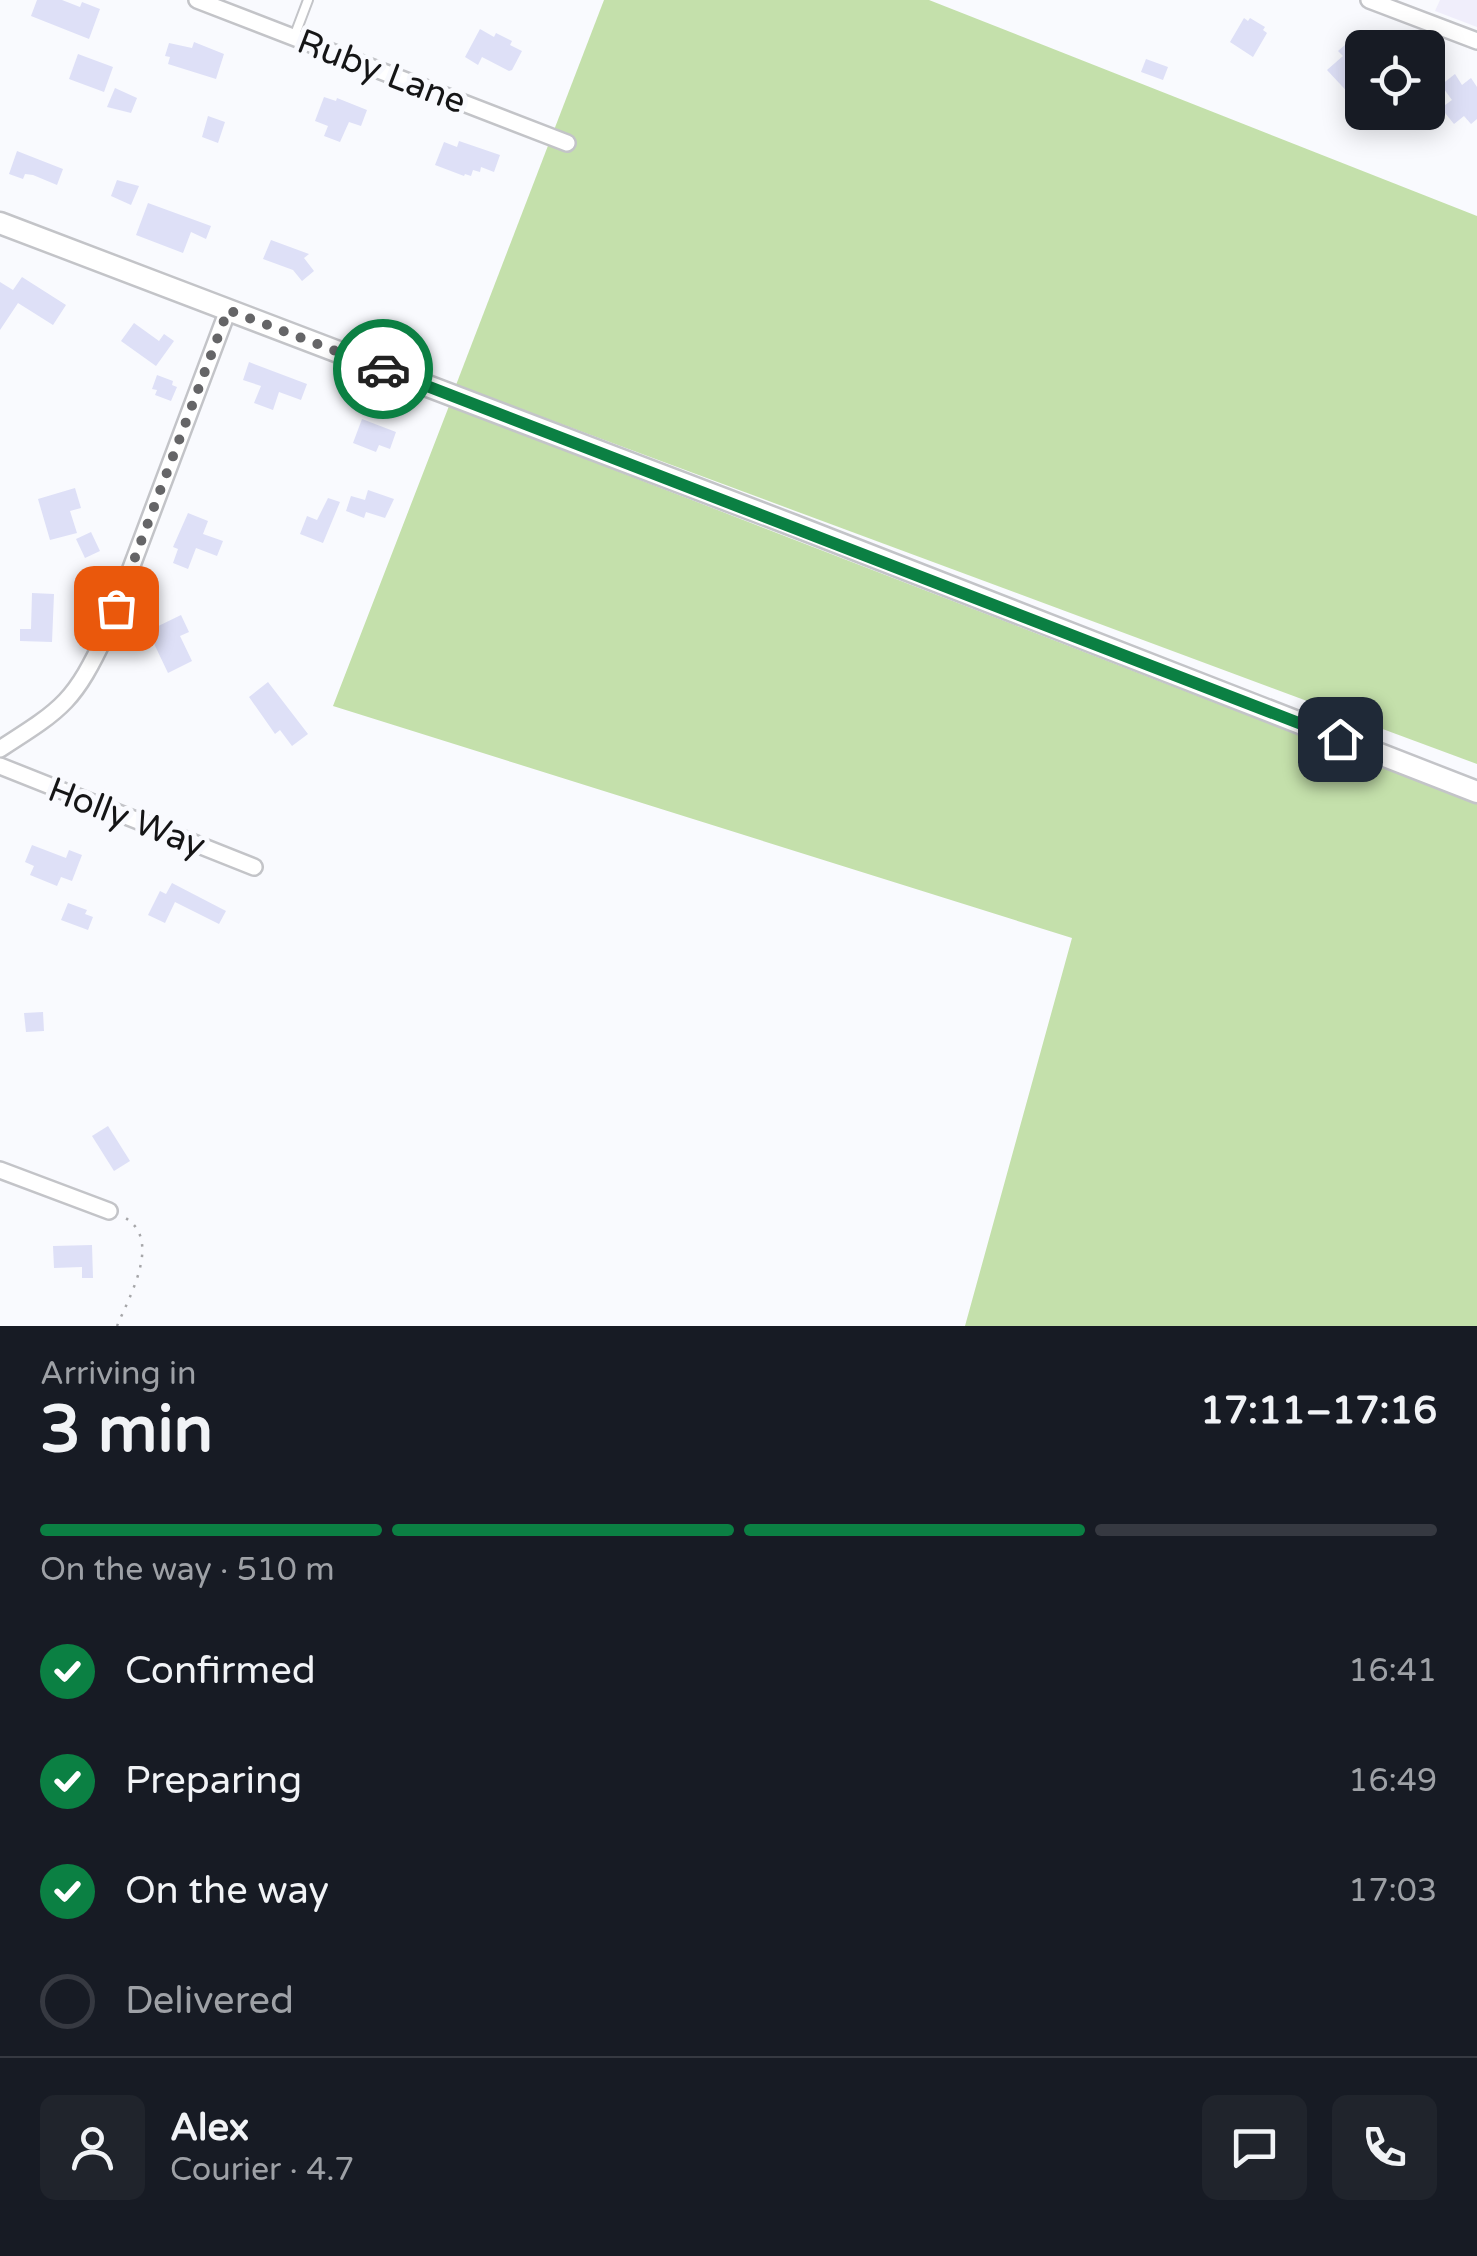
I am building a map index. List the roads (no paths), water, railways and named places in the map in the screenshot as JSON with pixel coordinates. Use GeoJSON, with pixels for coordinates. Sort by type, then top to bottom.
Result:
{"type":"FeatureCollection","features":[{"type":"Feature","properties":{"kind":"street","name":"Ruby Lane"},"geometry":{"type":"LineString","coordinates":[[197,0],[567,143]]}},
{"type":"Feature","properties":{"kind":"street"},"geometry":{"type":"LineString","coordinates":[[1369,0],[1477,41]]}},
{"type":"Feature","properties":{"kind":"street"},"geometry":{"type":"LineString","coordinates":[[0,222],[1477,792]]}},
{"type":"Feature","properties":{"kind":"street"},"geometry":{"type":"LineString","coordinates":[[0,749],[64,706],[85,679],[113,616],[228,310]]}},
{"type":"Feature","properties":{"kind":"street","name":"Holly Way"},"geometry":{"type":"LineString","coordinates":[[0,766],[254,867]]}},
{"type":"Feature","properties":{"kind":"street"},"geometry":{"type":"LineString","coordinates":[[0,1170],[109,1211]]}},
{"type":"Feature","properties":{"kind":"lane"},"geometry":{"type":"LineString","coordinates":[[294,38],[308,0]]}}]}
